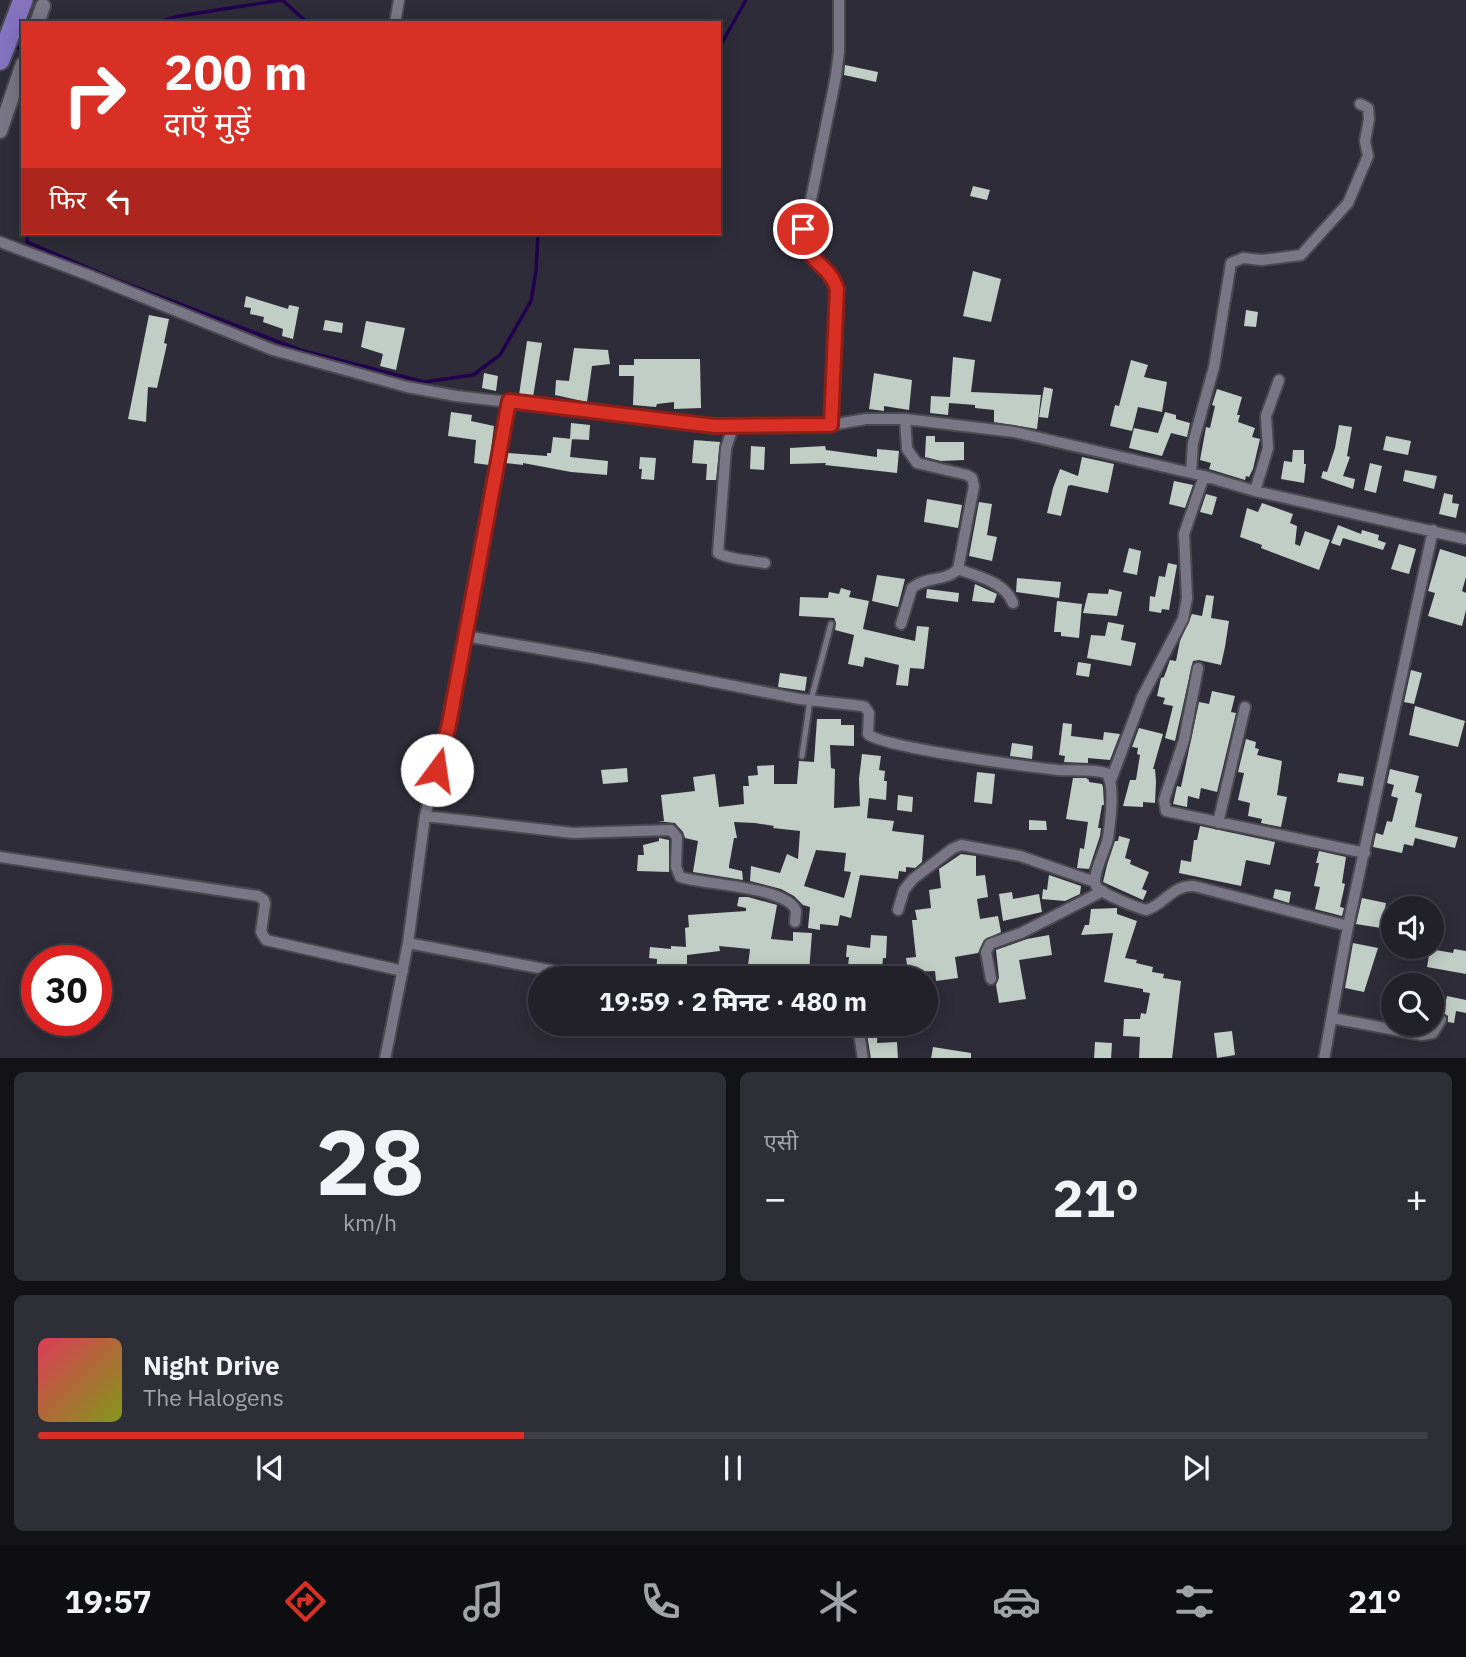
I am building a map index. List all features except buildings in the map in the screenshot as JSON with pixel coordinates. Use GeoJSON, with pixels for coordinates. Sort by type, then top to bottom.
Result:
{"type":"FeatureCollection","features":[{"type":"Feature","properties":{"kind":"highway"},"geometry":{"type":"LineString","coordinates":[[0,60],[23,0]]}},
{"type":"Feature","properties":{"kind":"street"},"geometry":{"type":"LineString","coordinates":[[395,21],[399,0]]}},
{"type":"Feature","properties":{"kind":"street"},"geometry":{"type":"LineString","coordinates":[[831,425],[837,289],[835,281],[808,254],[803,239],[836,76],[839,0]]}},
{"type":"Feature","properties":{"kind":"street"},"geometry":{"type":"LineString","coordinates":[[38,21],[44,3]]}},
{"type":"Feature","properties":{"kind":"street"},"geometry":{"type":"LineString","coordinates":[[0,131],[21,70]]}},
{"type":"Feature","properties":{"kind":"street"},"geometry":{"type":"LineString","coordinates":[[1191,473],[1193,443],[1213,367],[1231,264],[1242,258],[1262,260],[1301,255],[1348,203],[1368,156],[1365,141],[1368,108],[1360,104]]}},
{"type":"Feature","properties":{"kind":"street"},"geometry":{"type":"LineString","coordinates":[[0,242],[273,350],[407,387],[456,396],[733,428],[831,425],[866,419],[905,419],[1014,432],[1466,539]]}},
{"type":"Feature","properties":{"kind":"street"},"geometry":{"type":"LineString","coordinates":[[1255,491],[1268,448],[1266,416],[1279,380]]}},
{"type":"Feature","properties":{"kind":"street"},"geometry":{"type":"LineString","coordinates":[[385,1058],[408,943],[425,816],[449,724],[509,401]]}},
{"type":"Feature","properties":{"kind":"street"},"geometry":{"type":"LineString","coordinates":[[901,624],[912,588],[923,582],[952,575],[958,569],[974,491],[973,482],[967,475],[917,463],[907,449],[905,419]]}},
{"type":"Feature","properties":{"kind":"street"},"geometry":{"type":"LineString","coordinates":[[733,428],[726,448],[718,553],[724,557],[765,563]]}},
{"type":"Feature","properties":{"kind":"street"},"geometry":{"type":"LineString","coordinates":[[1095,882],[1108,839],[1111,779],[1142,697],[1183,619],[1187,598],[1184,534],[1204,476]]}},
{"type":"Feature","properties":{"kind":"street"},"geometry":{"type":"LineString","coordinates":[[1324,1058],[1349,926],[1433,530]]}},
{"type":"Feature","properties":{"kind":"street"},"geometry":{"type":"LineString","coordinates":[[958,569],[1001,585],[1009,592],[1013,603]]}},
{"type":"Feature","properties":{"kind":"street"},"geometry":{"type":"LineString","coordinates":[[465,636],[811,700],[865,707],[869,713],[868,734],[874,739],[937,752],[1055,769],[1100,771],[1111,779]]}},
{"type":"Feature","properties":{"kind":"street"},"geometry":{"type":"LineString","coordinates":[[1198,667],[1184,740],[1163,805],[1170,813],[1365,853]]}},
{"type":"Feature","properties":{"kind":"street"},"geometry":{"type":"LineString","coordinates":[[1218,823],[1245,707]]}},
{"type":"Feature","properties":{"kind":"street"},"geometry":{"type":"LineString","coordinates":[[425,816],[573,833],[671,830],[677,836],[676,867],[680,877],[737,886],[769,895],[793,906],[796,911],[795,922]]}},
{"type":"Feature","properties":{"kind":"street"},"geometry":{"type":"LineString","coordinates":[[898,910],[904,890],[913,879],[961,845],[1020,856],[1095,882],[1103,891],[1146,910],[1179,888],[1194,886],[1349,926]]}},
{"type":"Feature","properties":{"kind":"street"},"geometry":{"type":"LineString","coordinates":[[0,857],[258,896],[265,904],[261,932],[266,940],[403,971]]}},
{"type":"Feature","properties":{"kind":"street"},"geometry":{"type":"LineString","coordinates":[[991,979],[986,953],[990,944],[1021,933],[1103,891]]}},
{"type":"Feature","properties":{"kind":"street"},"geometry":{"type":"LineString","coordinates":[[408,943],[528,966]]}},
{"type":"Feature","properties":{"kind":"street"},"geometry":{"type":"LineString","coordinates":[[1332,1018],[1381,1027]]}},
{"type":"Feature","properties":{"kind":"street"},"geometry":{"type":"LineString","coordinates":[[859,1036],[863,1058]]}},
{"type":"Feature","properties":{"kind":"lane"},"geometry":{"type":"LineString","coordinates":[[802,756],[811,700],[831,624]]}},
{"type":"Feature","properties":{"kind":"waterway"},"geometry":{"type":"LineString","coordinates":[[282,0],[306,21]]}},
{"type":"Feature","properties":{"kind":"waterway"},"geometry":{"type":"LineString","coordinates":[[161,21],[282,0]]}},
{"type":"Feature","properties":{"kind":"waterway"},"geometry":{"type":"LineString","coordinates":[[721,44],[746,0]]}},
{"type":"Feature","properties":{"kind":"waterway"},"geometry":{"type":"LineString","coordinates":[[13,47],[21,48]]}},
{"type":"Feature","properties":{"kind":"waterway"},"geometry":{"type":"LineString","coordinates":[[28,235],[27,242],[119,281],[300,350],[424,382],[473,375],[500,355],[531,301],[538,235]]}},
{"type":"Feature","properties":{"kind":"route"},"geometry":{"type":"LineString","coordinates":[[437,770],[449,724],[509,401],[733,428],[831,425],[837,289],[835,281],[808,254],[804,246],[803,229]]}}]}
